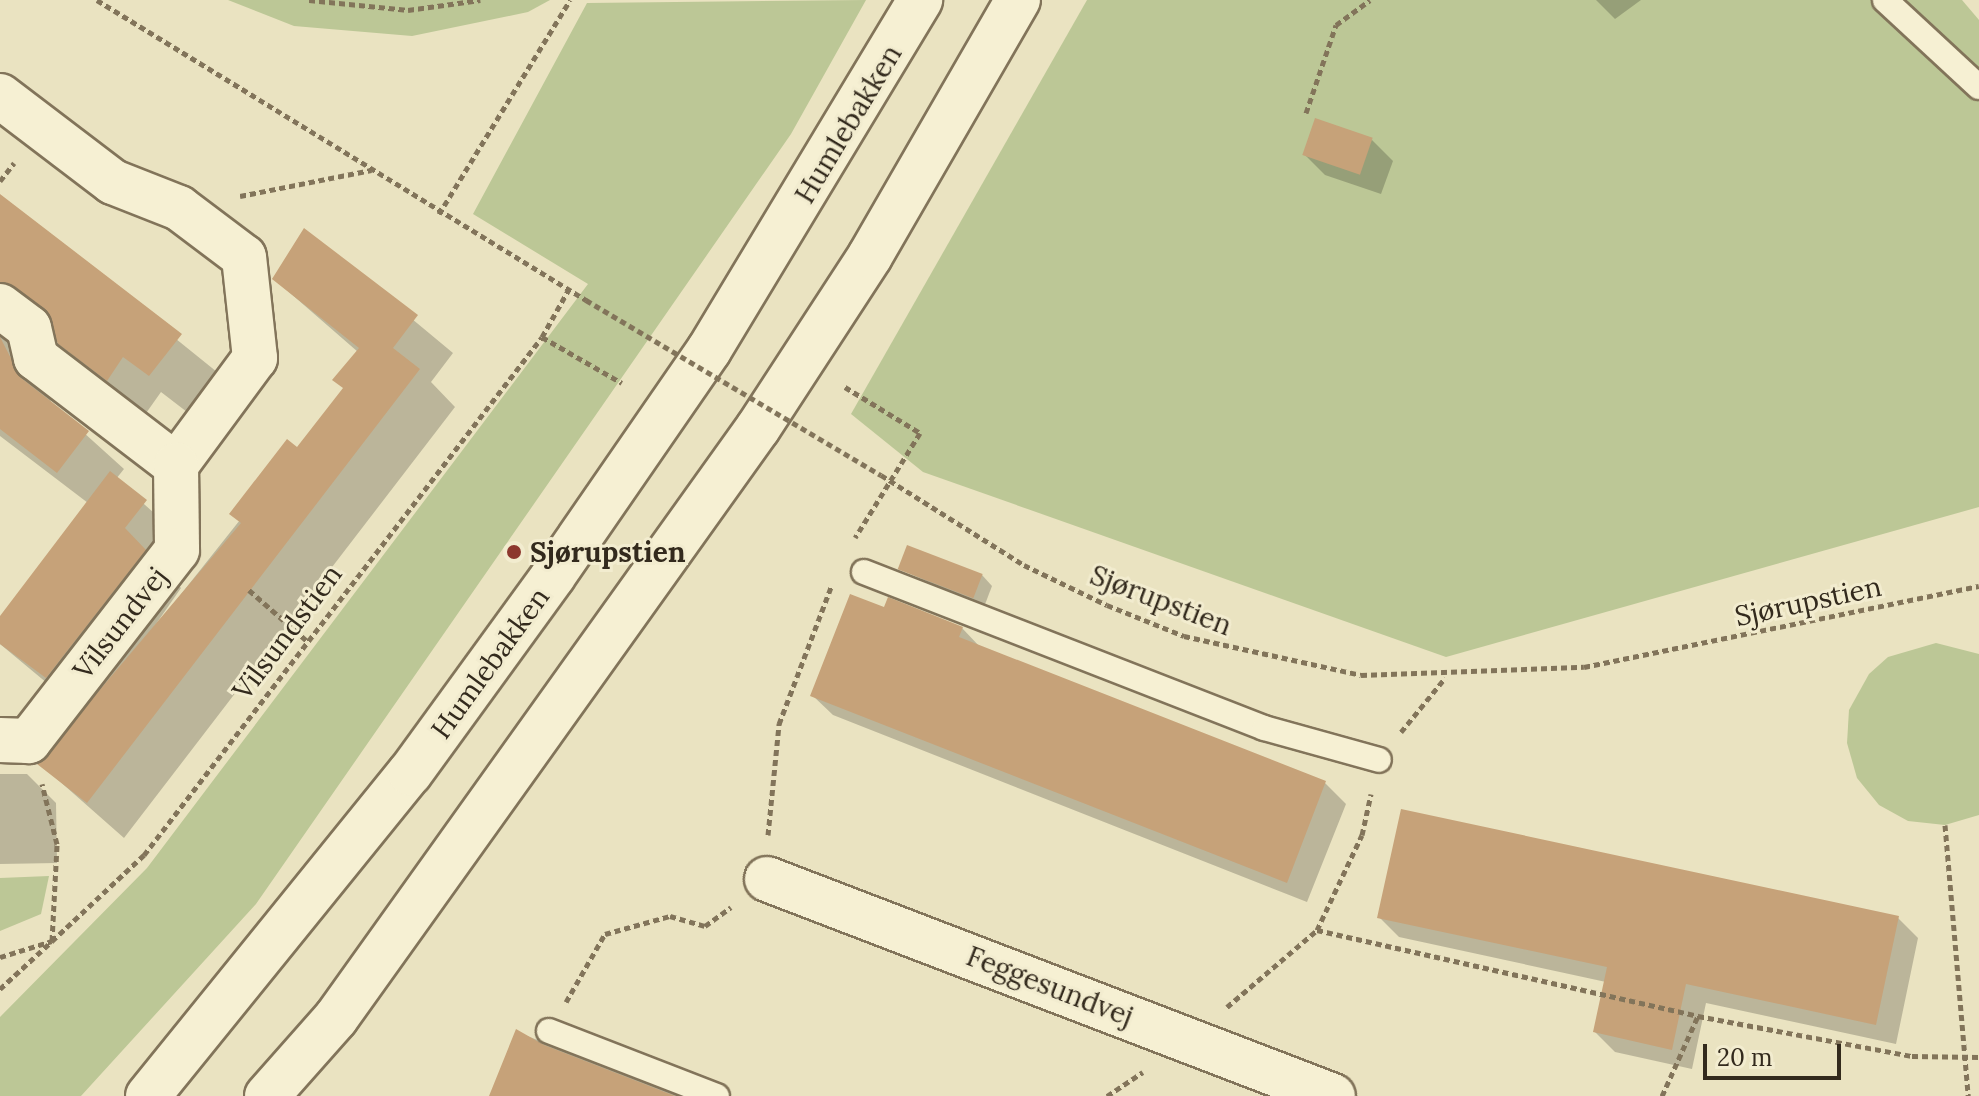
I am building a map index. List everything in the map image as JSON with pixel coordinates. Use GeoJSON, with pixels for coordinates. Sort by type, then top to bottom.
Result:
{"type":"FeatureCollection","features":[{"type":"Feature","properties":{"kind":"street","name":"Humlebakken"},"geometry":{"type":"LineString","coordinates":[[148,1096],[410,773],[553,576],[709,350],[920,0]]}},
{"type":"Feature","properties":{"kind":"street"},"geometry":{"type":"LineString","coordinates":[[267,1096],[336,1018],[758,428],[870,256],[1017,1]]}},
{"type":"Feature","properties":{"kind":"street"},"geometry":{"type":"LineString","coordinates":[[0,96],[113,182],[179,208],[244,257],[255,358],[176,465],[36,358],[29,328],[0,306]]}},
{"type":"Feature","properties":{"kind":"street","name":"Vilsundvej"},"geometry":{"type":"LineString","coordinates":[[14,741],[177,550],[176,465]]}},
{"type":"Feature","properties":{"kind":"street","name":"Feggesundvej"},"geometry":{"type":"LineString","coordinates":[[767,879],[1333,1096]]}},
{"type":"Feature","properties":{"kind":"lane"},"geometry":{"type":"LineString","coordinates":[[1885,0],[1979,87]]}},
{"type":"Feature","properties":{"kind":"lane"},"geometry":{"type":"LineString","coordinates":[[864,572],[1264,728],[1379,760]]}},
{"type":"Feature","properties":{"kind":"lane"},"geometry":{"type":"LineString","coordinates":[[549,1031],[717,1096]]}},
{"type":"Feature","properties":{"kind":"path","name":"Sjørupstien"},"geometry":{"type":"LineString","coordinates":[[97,0],[439,214],[881,475],[1024,565],[1184,636],[1361,675],[1446,677],[1584,667],[1979,586]]}},
{"type":"Feature","properties":{"kind":"path"},"geometry":{"type":"LineString","coordinates":[[309,0],[408,10],[480,0]]}},
{"type":"Feature","properties":{"kind":"path"},"geometry":{"type":"LineString","coordinates":[[439,214],[570,0]]}},
{"type":"Feature","properties":{"kind":"path"},"geometry":{"type":"LineString","coordinates":[[1306,113],[1336,25],[1370,0]]}},
{"type":"Feature","properties":{"kind":"path"},"geometry":{"type":"LineString","coordinates":[[179,208],[372,170]]}},
{"type":"Feature","properties":{"kind":"path","name":"Vilsundstien"},"geometry":{"type":"LineString","coordinates":[[0,957],[52,941],[144,855],[306,640],[542,337],[569,289]]}},
{"type":"Feature","properties":{"kind":"path"},"geometry":{"type":"LineString","coordinates":[[542,337],[622,383]]}},
{"type":"Feature","properties":{"kind":"path"},"geometry":{"type":"LineString","coordinates":[[845,387],[920,433],[861,527]]}},
{"type":"Feature","properties":{"kind":"path"},"geometry":{"type":"LineString","coordinates":[[770,791],[779,724],[834,578]]}},
{"type":"Feature","properties":{"kind":"path"},"geometry":{"type":"LineString","coordinates":[[249,590],[306,640]]}},
{"type":"Feature","properties":{"kind":"path"},"geometry":{"type":"LineString","coordinates":[[1107,1096],[1190,1039],[1317,930],[1362,835],[1379,760],[1446,677]]}},
{"type":"Feature","properties":{"kind":"path"},"geometry":{"type":"LineString","coordinates":[[0,989],[52,941],[57,844],[14,741]]}},
{"type":"Feature","properties":{"kind":"path"},"geometry":{"type":"LineString","coordinates":[[1945,825],[1968,1096]]}},
{"type":"Feature","properties":{"kind":"path"},"geometry":{"type":"LineString","coordinates":[[549,1031],[605,934],[670,916],[705,926]]}},
{"type":"Feature","properties":{"kind":"path"},"geometry":{"type":"LineString","coordinates":[[1317,930],[1698,1016],[1912,1056],[1979,1057]]}},
{"type":"Feature","properties":{"kind":"path"},"geometry":{"type":"LineString","coordinates":[[1662,1096],[1698,1016]]}},
{"type":"Feature","properties":{"kind":"green space"},"geometry":{"type":"Polygon","coordinates":[[[228,0],[550,0],[528,12],[412,36],[294,26],[228,0]]]}},
{"type":"Feature","properties":{"kind":"green space"},"geometry":{"type":"Polygon","coordinates":[[[866,0],[791,134],[256,904],[81,1096],[0,1096],[0,1017],[147,868],[588,284],[473,214],[587,3],[866,0]]]}},
{"type":"Feature","properties":{"kind":"green space"},"geometry":{"type":"Polygon","coordinates":[[[1087,0],[1962,0],[1979,20],[1979,507],[1446,657],[923,472],[851,414],[1087,0]]]}},
{"type":"Feature","properties":{"kind":"green space"},"geometry":{"type":"Polygon","coordinates":[[[1936,643],[1979,654],[1979,815],[1945,825],[1908,821],[1879,805],[1857,778],[1847,743],[1849,710],[1869,674],[1888,657],[1936,643]]]}},
{"type":"Feature","properties":{"kind":"green space"},"geometry":{"type":"Polygon","coordinates":[[[49,876],[41,914],[0,931],[0,878],[49,876]]]}},
{"type":"Feature","properties":{"kind":"building"},"geometry":{"type":"Polygon","coordinates":[[[1315,118],[1373,138],[1360,175],[1302,155],[1315,118]]]}},
{"type":"Feature","properties":{"kind":"building"},"geometry":{"type":"Polygon","coordinates":[[[0,194],[182,334],[149,376],[123,357],[107,381],[58,344],[44,308],[0,282],[0,194]]]}},
{"type":"Feature","properties":{"kind":"building"},"geometry":{"type":"Polygon","coordinates":[[[304,228],[418,315],[393,348],[420,369],[87,803],[37,764],[241,523],[229,514],[287,439],[297,447],[343,388],[332,380],[359,348],[272,279],[304,228]]]}},
{"type":"Feature","properties":{"kind":"building"},"geometry":{"type":"Polygon","coordinates":[[[0,337],[21,378],[89,431],[57,473],[0,429],[0,337]]]}},
{"type":"Feature","properties":{"kind":"building"},"geometry":{"type":"Polygon","coordinates":[[[110,471],[147,500],[125,528],[146,550],[46,678],[0,644],[0,616],[110,471]]]}},
{"type":"Feature","properties":{"kind":"building"},"geometry":{"type":"Polygon","coordinates":[[[907,545],[983,574],[973,598],[898,569],[907,545]]]}},
{"type":"Feature","properties":{"kind":"building"},"geometry":{"type":"Polygon","coordinates":[[[850,594],[884,607],[888,597],[963,627],[959,637],[1326,781],[1287,883],[810,696],[850,594]]]}},
{"type":"Feature","properties":{"kind":"building"},"geometry":{"type":"Polygon","coordinates":[[[1401,809],[1899,916],[1876,1025],[1686,984],[1672,1050],[1593,1032],[1607,967],[1377,918],[1401,809]]]}},
{"type":"Feature","properties":{"kind":"building"},"geometry":{"type":"Polygon","coordinates":[[[516,1029],[544,1045],[675,1096],[489,1096],[516,1029]]]}},
{"type":"Feature","properties":{"kind":"place","name":"Sjørupstien"},"geometry":{"type":"Point","coordinates":[514,552]}}]}
